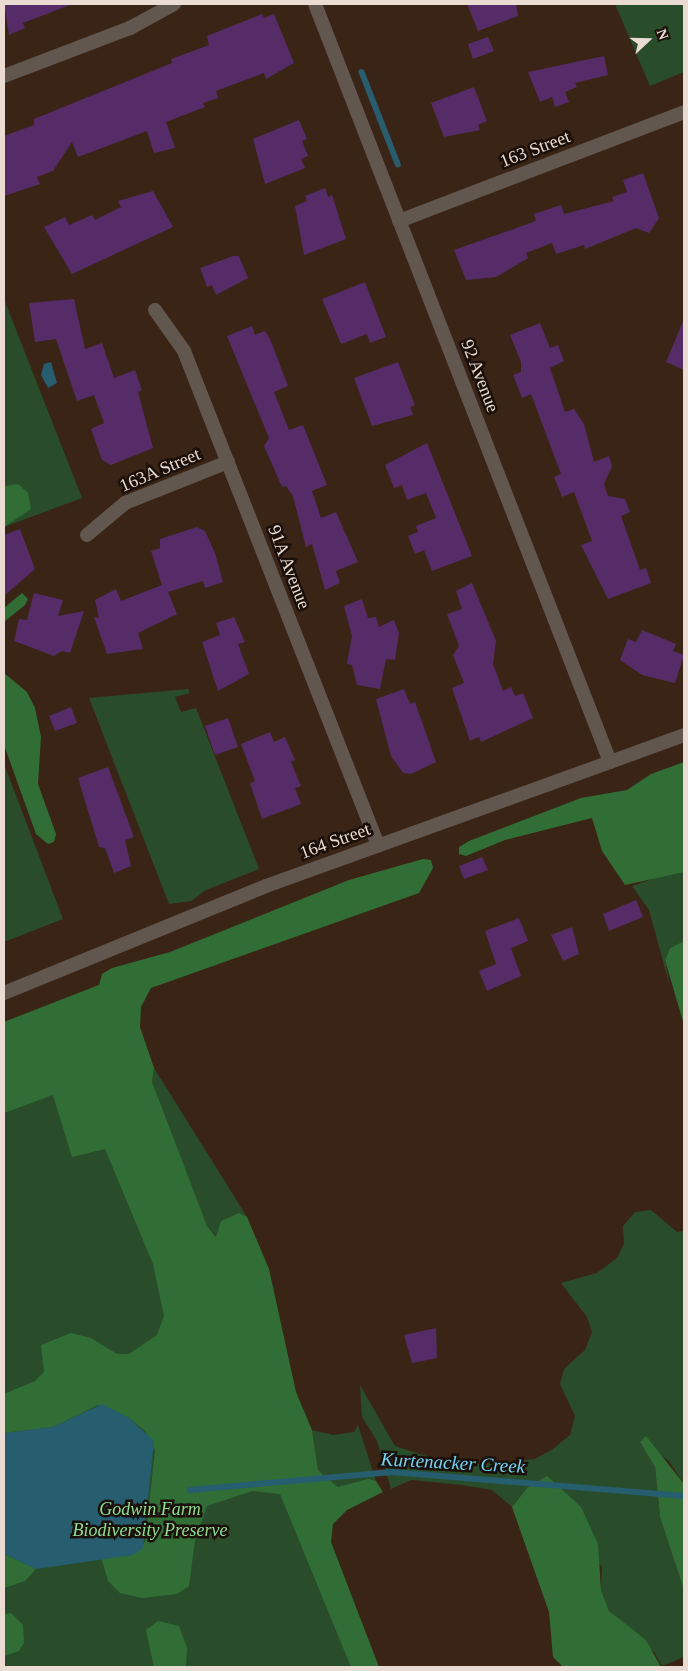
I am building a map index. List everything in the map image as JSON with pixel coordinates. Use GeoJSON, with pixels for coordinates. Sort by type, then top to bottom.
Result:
{"type":"FeatureCollection","features":[{"type":"Feature","properties":{"kind":"street"},"geometry":{"type":"LineString","coordinates":[[4,76],[130,28],[174,4]]}},
{"type":"Feature","properties":{"kind":"street","name":"92 Avenue"},"geometry":{"type":"LineString","coordinates":[[315,4],[610,762]]}},
{"type":"Feature","properties":{"kind":"street","name":"163 Street"},"geometry":{"type":"LineString","coordinates":[[399,221],[684,112]]}},
{"type":"Feature","properties":{"kind":"street","name":"91A Avenue"},"geometry":{"type":"LineString","coordinates":[[155,310],[184,351],[378,845]]}},
{"type":"Feature","properties":{"kind":"street","name":"163A Street"},"geometry":{"type":"LineString","coordinates":[[87,536],[124,503],[228,462]]}},
{"type":"Feature","properties":{"kind":"street","name":"164 Street"},"geometry":{"type":"LineString","coordinates":[[4,993],[137,936],[378,845],[684,735]]}},
{"type":"Feature","properties":{"kind":"green space"},"geometry":{"type":"Polygon","coordinates":[[[615,4],[684,4],[684,72],[650,86],[615,4]]]}},
{"type":"Feature","properties":{"kind":"green space"},"geometry":{"type":"Polygon","coordinates":[[[4,299],[82,498],[4,527],[4,299]]]}},
{"type":"Feature","properties":{"kind":"green space"},"geometry":{"type":"Polygon","coordinates":[[[18,484],[28,493],[31,509],[4,527],[4,486],[18,484]]]}},
{"type":"Feature","properties":{"kind":"green space"},"geometry":{"type":"Polygon","coordinates":[[[22,593],[28,599],[25,605],[4,622],[4,608],[22,593]]]}},
{"type":"Feature","properties":{"kind":"green space"},"geometry":{"type":"Polygon","coordinates":[[[4,673],[27,692],[35,708],[41,737],[38,784],[56,834],[54,842],[48,844],[36,834],[4,745],[4,673]]]}},
{"type":"Feature","properties":{"kind":"green space"},"geometry":{"type":"Polygon","coordinates":[[[188,689],[190,693],[175,697],[181,712],[196,708],[259,869],[206,890],[191,901],[169,904],[89,698],[188,689]]]}},
{"type":"Feature","properties":{"kind":"green space"},"geometry":{"type":"Polygon","coordinates":[[[684,762],[684,872],[625,885],[602,851],[592,818],[505,840],[466,856],[459,854],[459,847],[469,841],[581,798],[627,790],[651,774],[684,762]]]}},
{"type":"Feature","properties":{"kind":"green space"},"geometry":{"type":"Polygon","coordinates":[[[4,764],[63,919],[4,942],[4,764]]]}},
{"type":"Feature","properties":{"kind":"green space"},"geometry":{"type":"Polygon","coordinates":[[[423,859],[431,860],[433,868],[419,893],[151,988],[141,1007],[140,1027],[154,1068],[152,1082],[207,1226],[216,1237],[221,1221],[239,1213],[247,1217],[269,1269],[296,1392],[312,1430],[318,1470],[338,1487],[368,1479],[376,1481],[383,1492],[347,1510],[333,1524],[331,1542],[379,1667],[351,1667],[280,1494],[252,1491],[207,1506],[195,1540],[189,1586],[177,1594],[142,1598],[120,1593],[108,1581],[101,1557],[133,1555],[145,1542],[155,1450],[145,1431],[129,1418],[98,1405],[53,1427],[4,1433],[4,1394],[35,1381],[44,1372],[41,1345],[71,1333],[91,1338],[117,1354],[129,1354],[157,1335],[164,1316],[153,1264],[105,1149],[72,1157],[53,1095],[4,1113],[4,1022],[99,985],[102,974],[112,968],[170,952],[349,880],[423,859]]]}},
{"type":"Feature","properties":{"kind":"green space"},"geometry":{"type":"Polygon","coordinates":[[[673,872],[684,872],[684,941],[670,948],[665,960],[670,987],[649,910],[632,886],[673,872]]]}},
{"type":"Feature","properties":{"kind":"green space"},"geometry":{"type":"Polygon","coordinates":[[[684,941],[684,1025],[665,960],[670,948],[684,941]]]}},
{"type":"Feature","properties":{"kind":"green space","name":"Godwin Farm Biodiversity Preserve"},"geometry":{"type":"Polygon","coordinates":[[[99,985],[366,1667],[4,1667],[4,1022],[99,985]]]}},
{"type":"Feature","properties":{"kind":"green space"},"geometry":{"type":"Polygon","coordinates":[[[154,1068],[247,1217],[239,1213],[221,1221],[217,1237],[207,1226],[163,1116],[152,1082],[154,1068]]]}},
{"type":"Feature","properties":{"kind":"green space"},"geometry":{"type":"Polygon","coordinates":[[[651,1210],[677,1232],[684,1231],[684,1484],[669,1461],[640,1442],[655,1467],[660,1517],[684,1590],[684,1657],[662,1666],[655,1653],[609,1611],[601,1590],[602,1567],[527,1488],[512,1507],[492,1490],[462,1485],[411,1480],[391,1489],[377,1441],[362,1417],[360,1385],[395,1446],[436,1459],[481,1464],[535,1459],[553,1449],[570,1435],[575,1416],[560,1384],[564,1369],[585,1350],[592,1332],[587,1317],[561,1283],[597,1273],[617,1258],[624,1244],[623,1226],[635,1212],[651,1210]]]}},
{"type":"Feature","properties":{"kind":"green space"},"geometry":{"type":"Polygon","coordinates":[[[358,1425],[376,1481],[338,1487],[318,1470],[312,1430],[333,1435],[354,1432],[358,1425]]]}},
{"type":"Feature","properties":{"kind":"green space"},"geometry":{"type":"Polygon","coordinates":[[[646,1436],[684,1484],[684,1590],[660,1517],[655,1467],[640,1442],[646,1436]]]}},
{"type":"Feature","properties":{"kind":"green space"},"geometry":{"type":"Polygon","coordinates":[[[547,1476],[581,1507],[598,1544],[601,1590],[609,1611],[646,1640],[661,1667],[563,1667],[553,1657],[549,1612],[512,1507],[527,1488],[547,1476]]]}},
{"type":"Feature","properties":{"kind":"green space"},"geometry":{"type":"Polygon","coordinates":[[[4,1554],[36,1569],[25,1581],[4,1588],[4,1554]]]}},
{"type":"Feature","properties":{"kind":"green space"},"geometry":{"type":"Polygon","coordinates":[[[11,1613],[23,1625],[24,1643],[19,1651],[4,1656],[4,1614],[11,1613]]]}},
{"type":"Feature","properties":{"kind":"green space"},"geometry":{"type":"Polygon","coordinates":[[[158,1621],[179,1626],[187,1648],[186,1667],[154,1667],[146,1630],[158,1621]]]}},
{"type":"Feature","properties":{"kind":"water"},"geometry":{"type":"Polygon","coordinates":[[[51,362],[57,383],[48,388],[41,375],[44,364],[51,362]]]}},
{"type":"Feature","properties":{"kind":"water"},"geometry":{"type":"Polygon","coordinates":[[[102,1404],[129,1418],[154,1441],[143,1548],[133,1555],[36,1569],[4,1554],[4,1433],[53,1427],[102,1404]]]}},
{"type":"Feature","properties":{"kind":"building"},"geometry":{"type":"Polygon","coordinates":[[[4,4],[70,5],[23,23],[25,28],[9,35],[4,4]]]}},
{"type":"Feature","properties":{"kind":"building"},"geometry":{"type":"Polygon","coordinates":[[[467,4],[516,4],[518,16],[478,31],[467,4]]]}},
{"type":"Feature","properties":{"kind":"building"},"geometry":{"type":"Polygon","coordinates":[[[262,14],[264,18],[274,14],[294,63],[266,79],[264,73],[216,91],[218,98],[203,103],[205,107],[166,122],[175,148],[154,153],[147,131],[78,157],[72,142],[53,171],[37,177],[40,184],[4,196],[4,136],[34,125],[34,119],[172,63],[171,59],[209,45],[207,36],[262,14]]]}},
{"type":"Feature","properties":{"kind":"building"},"geometry":{"type":"Polygon","coordinates":[[[488,37],[494,51],[473,59],[468,44],[488,37]]]}},
{"type":"Feature","properties":{"kind":"building"},"geometry":{"type":"Polygon","coordinates":[[[604,56],[608,75],[575,83],[577,87],[565,92],[569,102],[555,107],[552,97],[540,102],[528,72],[604,56]]]}},
{"type":"Feature","properties":{"kind":"building"},"geometry":{"type":"Polygon","coordinates":[[[474,87],[487,121],[478,125],[480,130],[444,137],[431,103],[474,87]]]}},
{"type":"Feature","properties":{"kind":"building"},"geometry":{"type":"Polygon","coordinates":[[[299,120],[307,139],[302,141],[308,156],[301,159],[305,168],[265,184],[253,139],[299,120]]]}},
{"type":"Feature","properties":{"kind":"building"},"geometry":{"type":"Polygon","coordinates":[[[643,173],[659,218],[649,233],[636,228],[585,249],[584,245],[556,254],[552,243],[526,253],[528,258],[496,277],[466,280],[454,250],[536,221],[534,214],[561,205],[564,214],[614,201],[612,197],[627,192],[623,180],[643,173]]]}},
{"type":"Feature","properties":{"kind":"building"},"geometry":{"type":"Polygon","coordinates":[[[325,188],[328,197],[332,195],[346,239],[304,255],[295,206],[307,201],[305,196],[325,188]]]}},
{"type":"Feature","properties":{"kind":"building"},"geometry":{"type":"Polygon","coordinates":[[[153,191],[173,227],[72,274],[44,227],[65,217],[69,225],[92,215],[95,220],[121,207],[118,201],[153,191]]]}},
{"type":"Feature","properties":{"kind":"building"},"geometry":{"type":"Polygon","coordinates":[[[233,256],[239,256],[248,278],[216,295],[212,285],[207,287],[200,268],[233,256]]]}},
{"type":"Feature","properties":{"kind":"building"},"geometry":{"type":"Polygon","coordinates":[[[365,282],[386,337],[370,343],[367,334],[341,344],[322,299],[365,282]]]}},
{"type":"Feature","properties":{"kind":"building"},"geometry":{"type":"Polygon","coordinates":[[[74,299],[85,349],[102,343],[114,378],[135,370],[142,390],[138,392],[153,448],[111,465],[102,460],[91,429],[104,423],[94,395],[77,401],[56,339],[35,342],[29,303],[74,299]]]}},
{"type":"Feature","properties":{"kind":"building"},"geometry":{"type":"Polygon","coordinates":[[[684,319],[684,370],[666,362],[684,319]]]}},
{"type":"Feature","properties":{"kind":"building"},"geometry":{"type":"Polygon","coordinates":[[[540,323],[550,348],[558,345],[564,361],[550,368],[565,412],[574,409],[584,424],[594,462],[609,456],[612,466],[604,484],[608,496],[625,499],[630,512],[621,516],[640,570],[646,568],[651,583],[608,599],[581,545],[592,541],[574,492],[562,497],[554,477],[561,474],[531,394],[522,398],[513,375],[521,372],[521,362],[510,335],[540,323]]]}},
{"type":"Feature","properties":{"kind":"building"},"geometry":{"type":"Polygon","coordinates":[[[252,326],[255,335],[265,331],[270,339],[288,386],[274,392],[289,430],[303,425],[327,485],[312,491],[321,518],[336,512],[358,562],[336,571],[340,583],[325,590],[312,544],[306,547],[293,496],[286,486],[282,487],[264,446],[269,438],[227,336],[252,326]]]}},
{"type":"Feature","properties":{"kind":"building"},"geometry":{"type":"Polygon","coordinates":[[[398,362],[415,405],[410,407],[413,415],[372,426],[354,378],[398,362]]]}},
{"type":"Feature","properties":{"kind":"building"},"geometry":{"type":"Polygon","coordinates":[[[427,443],[472,556],[432,571],[424,550],[415,554],[408,536],[418,532],[416,526],[436,518],[426,493],[407,500],[402,485],[394,488],[385,465],[427,443]]]}},
{"type":"Feature","properties":{"kind":"building"},"geometry":{"type":"Polygon","coordinates":[[[197,527],[205,531],[215,553],[223,582],[205,588],[203,581],[168,592],[177,614],[138,633],[143,649],[107,654],[94,617],[99,618],[95,600],[116,589],[121,601],[162,585],[151,551],[160,548],[160,539],[197,527]]]}},
{"type":"Feature","properties":{"kind":"building"},"geometry":{"type":"Polygon","coordinates":[[[20,529],[35,569],[4,596],[4,535],[20,529]]]}},
{"type":"Feature","properties":{"kind":"building"},"geometry":{"type":"Polygon","coordinates":[[[472,583],[496,641],[493,664],[503,691],[511,687],[515,696],[523,693],[533,718],[481,742],[479,737],[470,741],[452,688],[464,683],[453,655],[459,646],[447,614],[462,609],[456,591],[472,583]]]}},
{"type":"Feature","properties":{"kind":"building"},"geometry":{"type":"Polygon","coordinates":[[[34,593],[63,600],[58,616],[84,611],[70,653],[62,651],[54,656],[14,641],[19,619],[27,620],[34,593]]]}},
{"type":"Feature","properties":{"kind":"building"},"geometry":{"type":"Polygon","coordinates":[[[362,599],[368,618],[376,617],[379,627],[394,620],[399,633],[395,660],[386,659],[380,689],[357,685],[352,665],[347,664],[352,636],[344,606],[362,599]]]}},
{"type":"Feature","properties":{"kind":"building"},"geometry":{"type":"Polygon","coordinates":[[[234,617],[245,642],[238,644],[249,674],[218,691],[202,642],[220,635],[216,623],[234,617]]]}},
{"type":"Feature","properties":{"kind":"building"},"geometry":{"type":"Polygon","coordinates":[[[642,630],[676,644],[673,651],[684,655],[675,683],[642,675],[620,660],[628,639],[636,642],[642,630]]]}},
{"type":"Feature","properties":{"kind":"building"},"geometry":{"type":"Polygon","coordinates":[[[404,689],[410,704],[415,702],[436,762],[411,774],[403,773],[391,756],[376,699],[404,689]]]}},
{"type":"Feature","properties":{"kind":"building"},"geometry":{"type":"Polygon","coordinates":[[[71,707],[77,723],[55,731],[49,716],[71,707]]]}},
{"type":"Feature","properties":{"kind":"building"},"geometry":{"type":"Polygon","coordinates":[[[228,718],[238,747],[215,755],[205,726],[228,718]]]}},
{"type":"Feature","properties":{"kind":"building"},"geometry":{"type":"Polygon","coordinates":[[[270,732],[274,742],[285,737],[295,760],[291,762],[301,786],[295,788],[301,804],[262,819],[250,783],[255,781],[241,744],[270,732]]]}},
{"type":"Feature","properties":{"kind":"building"},"geometry":{"type":"Polygon","coordinates":[[[108,767],[134,837],[125,840],[131,866],[114,873],[105,848],[99,847],[78,778],[108,767]]]}},
{"type":"Feature","properties":{"kind":"building"},"geometry":{"type":"Polygon","coordinates":[[[482,857],[488,870],[464,879],[459,866],[482,857]]]}},
{"type":"Feature","properties":{"kind":"building"},"geometry":{"type":"Polygon","coordinates":[[[636,900],[643,917],[609,931],[603,914],[636,900]]]}},
{"type":"Feature","properties":{"kind":"building"},"geometry":{"type":"Polygon","coordinates":[[[519,918],[528,941],[511,948],[521,976],[487,991],[479,971],[496,964],[485,931],[519,918]]]}},
{"type":"Feature","properties":{"kind":"building"},"geometry":{"type":"Polygon","coordinates":[[[572,927],[579,954],[563,961],[551,935],[572,927]]]}},
{"type":"Feature","properties":{"kind":"building"},"geometry":{"type":"Polygon","coordinates":[[[436,1328],[437,1358],[412,1363],[404,1335],[436,1328]]]}},
{"type":"Feature","properties":{"kind":"waterway"},"geometry":{"type":"LineString","coordinates":[[362,72],[398,164]]}},
{"type":"Feature","properties":{"kind":"waterway","name":"Kurtenacker Creek"},"geometry":{"type":"LineString","coordinates":[[190,1490],[392,1472],[684,1496]]}}]}
